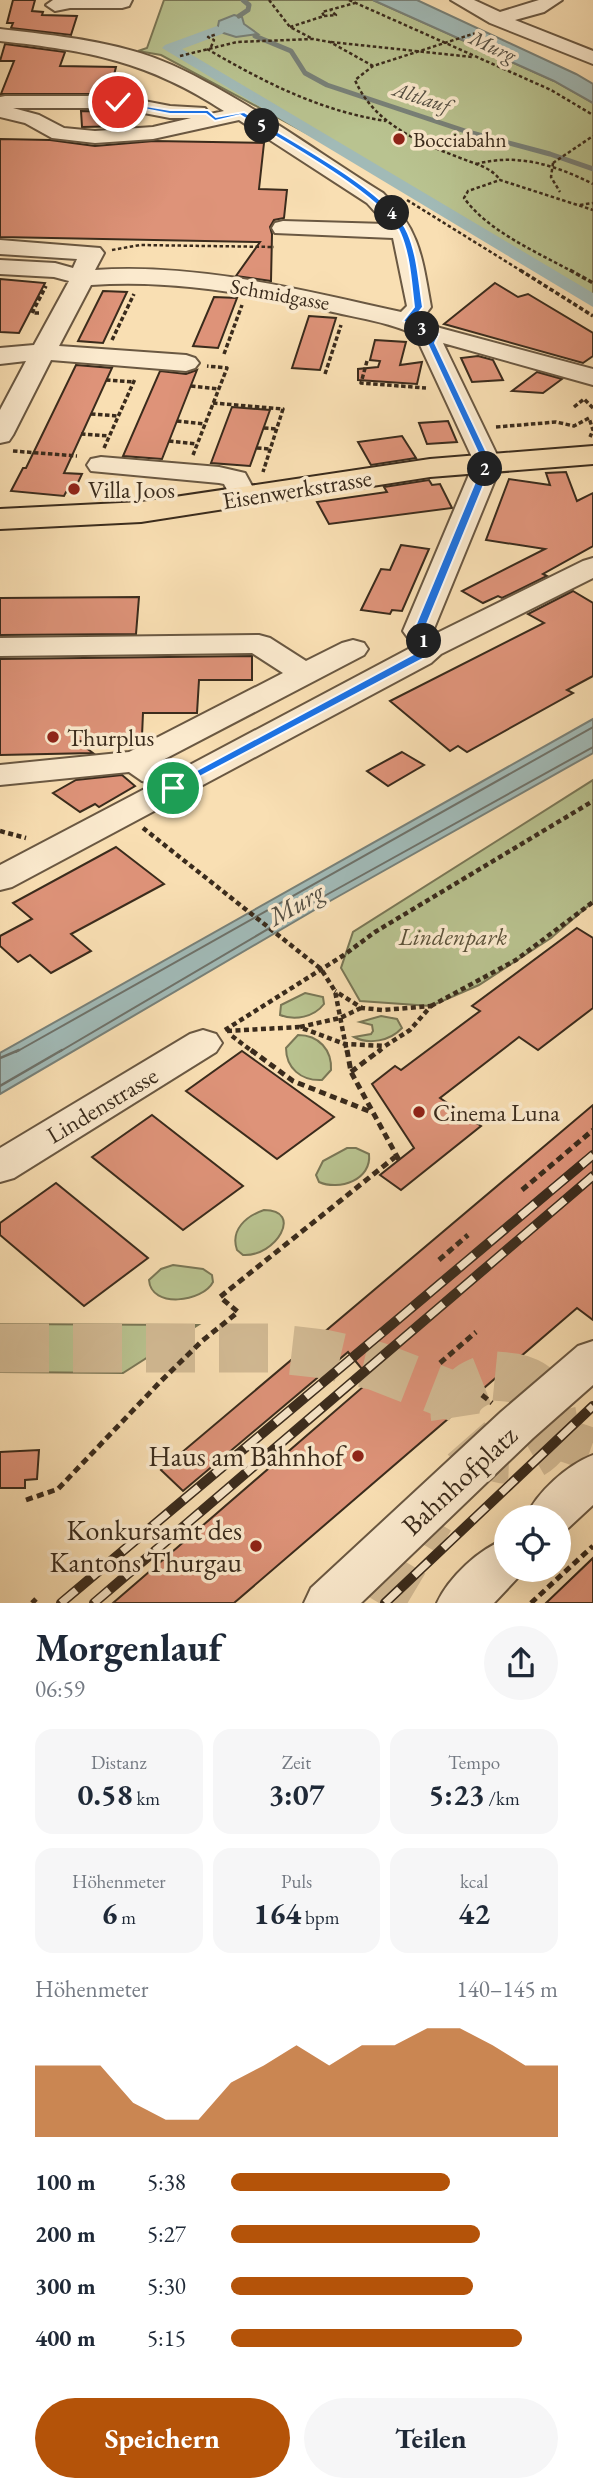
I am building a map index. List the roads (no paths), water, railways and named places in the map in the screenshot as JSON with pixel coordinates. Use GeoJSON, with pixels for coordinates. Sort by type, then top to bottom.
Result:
{"type":"FeatureCollection","features":[{"type":"Feature","properties":{"kind":"main road","name":"Eisenwerkstrasse"},"geometry":{"type":"LineString","coordinates":[[0,519],[118,514],[242,493],[430,468],[486,448],[592,446]]}},
{"type":"Feature","properties":{"kind":"street"},"geometry":{"type":"LineString","coordinates":[[0,35],[41,27],[49,9],[47,3],[123,0]]}},
{"type":"Feature","properties":{"kind":"street"},"geometry":{"type":"LineString","coordinates":[[460,0],[491,24],[593,58]]}},
{"type":"Feature","properties":{"kind":"street"},"geometry":{"type":"LineString","coordinates":[[491,24],[553,0]]}},
{"type":"Feature","properties":{"kind":"street"},"geometry":{"type":"LineString","coordinates":[[26,31],[114,52],[164,69],[242,113],[375,198],[394,215],[404,231],[410,249],[419,307],[407,321]]}},
{"type":"Feature","properties":{"kind":"street"},"geometry":{"type":"LineString","coordinates":[[124,70],[167,83],[211,116]]}},
{"type":"Feature","properties":{"kind":"street"},"geometry":{"type":"LineString","coordinates":[[0,102],[118,102],[170,112],[211,116]]}},
{"type":"Feature","properties":{"kind":"street"},"geometry":{"type":"LineString","coordinates":[[0,111],[32,119],[59,134],[95,137],[153,133],[211,116],[242,113]]}},
{"type":"Feature","properties":{"kind":"street"},"geometry":{"type":"LineString","coordinates":[[281,237],[404,231]]}},
{"type":"Feature","properties":{"kind":"street"},"geometry":{"type":"LineString","coordinates":[[0,247],[92,253],[83,271],[83,278],[0,435]]}},
{"type":"Feature","properties":{"kind":"street","name":"Schmidgasse"},"geometry":{"type":"LineString","coordinates":[[0,267],[55,270],[83,278],[141,278],[249,288],[407,321],[434,334],[593,377]]}},
{"type":"Feature","properties":{"kind":"street"},"geometry":{"type":"LineString","coordinates":[[430,648],[418,631],[485,470],[486,448],[431,343],[434,334]]}},
{"type":"Feature","properties":{"kind":"street"},"geometry":{"type":"LineString","coordinates":[[0,356],[43,352],[139,371],[188,374]]}},
{"type":"Feature","properties":{"kind":"street"},"geometry":{"type":"LineString","coordinates":[[100,462],[219,475],[235,479],[242,493]]}},
{"type":"Feature","properties":{"kind":"street"},"geometry":{"type":"LineString","coordinates":[[0,879],[420,657],[430,648],[593,567]]}},
{"type":"Feature","properties":{"kind":"street"},"geometry":{"type":"LineString","coordinates":[[0,647],[259,645],[305,674]]}},
{"type":"Feature","properties":{"kind":"street"},"geometry":{"type":"LineString","coordinates":[[0,775],[136,761],[353,649]]}},
{"type":"Feature","properties":{"kind":"street"},"geometry":{"type":"LineString","coordinates":[[136,761],[173,788]]}},
{"type":"Feature","properties":{"kind":"street","name":"Lindenstrasse"},"geometry":{"type":"LineString","coordinates":[[0,1167],[216,1036]]}},
{"type":"Feature","properties":{"kind":"street","name":"Bahnhofplatz"},"geometry":{"type":"LineString","coordinates":[[328,1603],[517,1425],[593,1359]]}},
{"type":"Feature","properties":{"kind":"street"},"geometry":{"type":"LineString","coordinates":[[562,1505],[593,1475]]}},
{"type":"Feature","properties":{"kind":"street"},"geometry":{"type":"LineString","coordinates":[[461,1603],[494,1571]]}},
{"type":"Feature","properties":{"kind":"water","name":"Murg"},"geometry":{"type":"Polygon","coordinates":[[[373,0],[417,0],[576,74],[593,84],[593,103],[554,81],[373,0]]]}},
{"type":"Feature","properties":{"kind":"water"},"geometry":{"type":"Polygon","coordinates":[[[234,15],[242,17],[244,24],[258,34],[236,37],[217,31],[219,21],[234,15]]]}},
{"type":"Feature","properties":{"kind":"water","name":"Murg"},"geometry":{"type":"Polygon","coordinates":[[[593,719],[593,753],[323,905],[0,1094],[0,1053],[593,719]]]}},
{"type":"Feature","properties":{"kind":"waterway","name":"Altlauf"},"geometry":{"type":"LineString","coordinates":[[239,16],[248,10],[249,5],[243,0]]}},
{"type":"Feature","properties":{"kind":"waterway"},"geometry":{"type":"LineString","coordinates":[[217,31],[170,48],[593,301]]}},
{"type":"Feature","properties":{"kind":"waterway","name":"Altlauf"},"geometry":{"type":"LineString","coordinates":[[255,36],[291,51],[305,73],[327,85],[468,132],[550,154],[593,169]]}},
{"type":"Feature","properties":{"kind":"tunnel"},"geometry":{"type":"LineString","coordinates":[[0,1348],[271,1348],[324,1354],[376,1366],[458,1398]]}},
{"type":"Feature","properties":{"kind":"tunnel"},"geometry":{"type":"LineString","coordinates":[[495,1376],[527,1382],[541,1392],[550,1407],[550,1433],[546,1441],[530,1455],[511,1459],[492,1456],[475,1447],[462,1433],[455,1418],[457,1402],[470,1387],[495,1376]]}},
{"type":"Feature","properties":{"kind":"tunnel"},"geometry":{"type":"LineString","coordinates":[[550,1435],[593,1450]]}},
{"type":"Feature","properties":{"kind":"tunnel"},"geometry":{"type":"LineString","coordinates":[[379,1603],[430,1518]]}},
{"type":"Feature","properties":{"kind":"railway"},"geometry":{"type":"LineString","coordinates":[[61,1603],[593,1155]]}},
{"type":"Feature","properties":{"kind":"railway"},"geometry":{"type":"LineString","coordinates":[[94,1603],[593,1176]]}},
{"type":"Feature","properties":{"kind":"railway"},"geometry":{"type":"LineString","coordinates":[[385,1603],[593,1406]]}},
{"type":"Feature","properties":{"kind":"place","name":"Bocciabahn"},"geometry":{"type":"Point","coordinates":[399,139]}},
{"type":"Feature","properties":{"kind":"place","name":"Villa Joos"},"geometry":{"type":"Point","coordinates":[74,489]}},
{"type":"Feature","properties":{"kind":"place","name":"Thurplus"},"geometry":{"type":"Point","coordinates":[53,737]}},
{"type":"Feature","properties":{"kind":"place","name":"Cinema Luna"},"geometry":{"type":"Point","coordinates":[419,1112]}},
{"type":"Feature","properties":{"kind":"place","name":"Haus am Bahnhof"},"geometry":{"type":"Point","coordinates":[358,1456]}},
{"type":"Feature","properties":{"kind":"place","name":"Konkursamt des Kantons Thurgau"},"geometry":{"type":"Point","coordinates":[256,1546]}},
{"type":"Feature","properties":{"kind":"park label","name":"Lindenpark"},"geometry":{"type":"Point","coordinates":[453,936]}}]}
